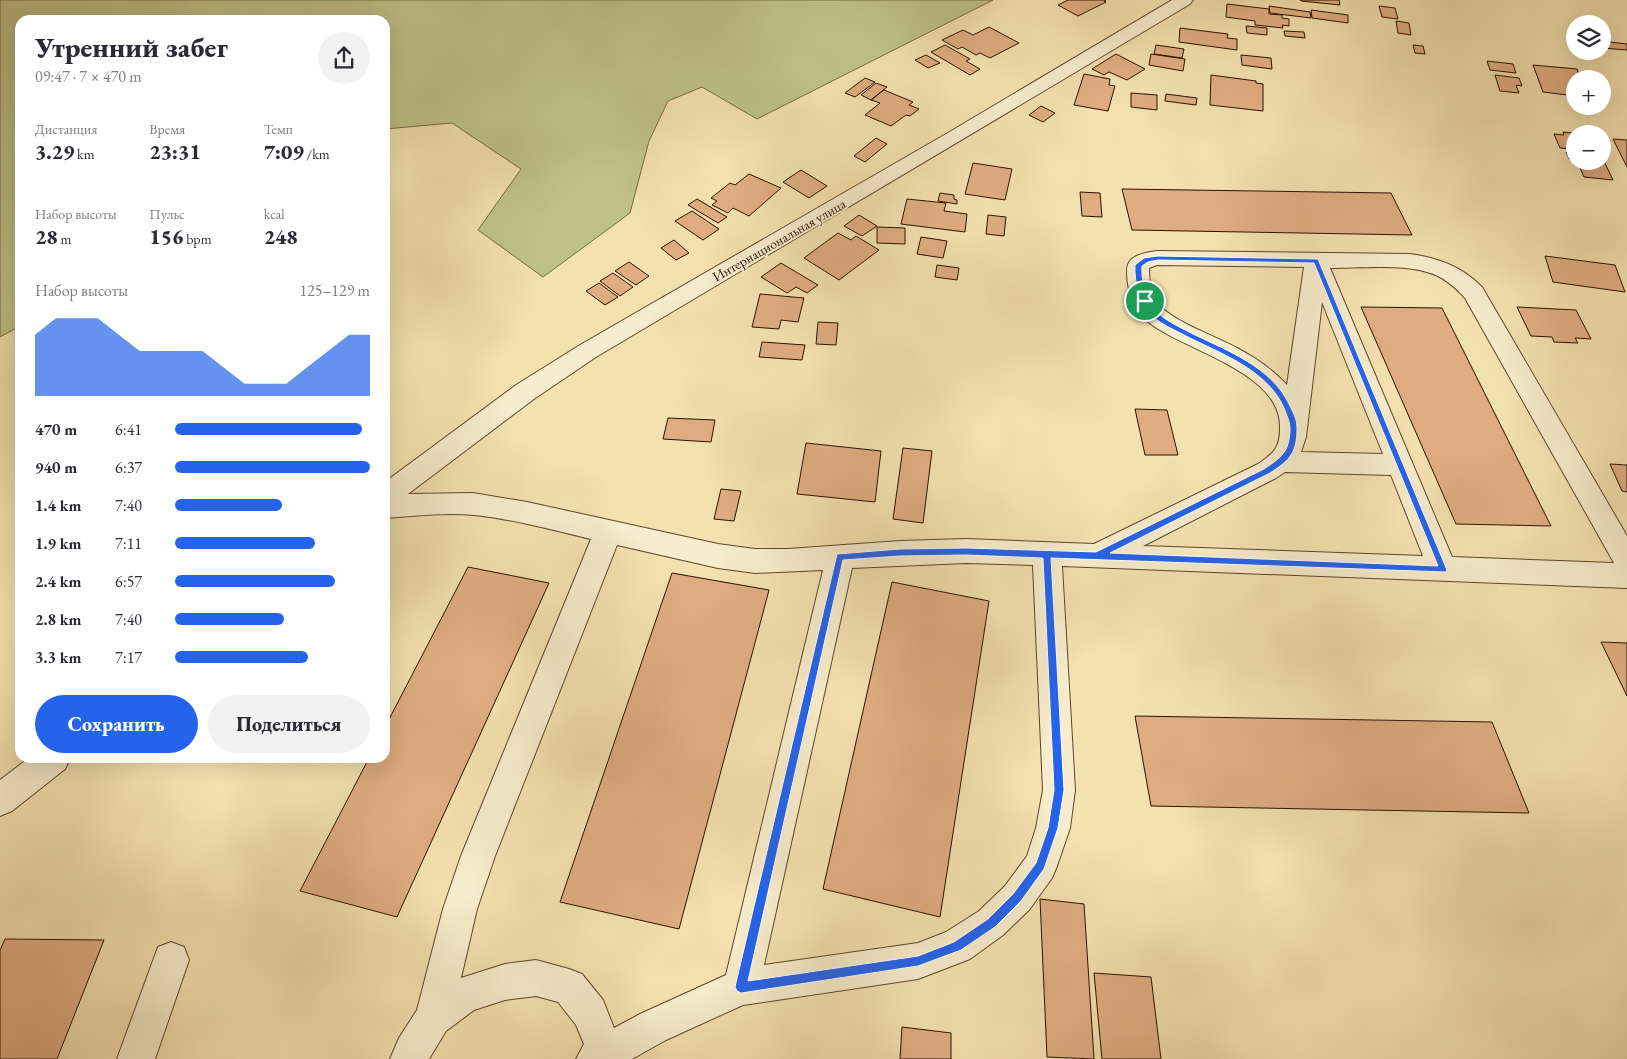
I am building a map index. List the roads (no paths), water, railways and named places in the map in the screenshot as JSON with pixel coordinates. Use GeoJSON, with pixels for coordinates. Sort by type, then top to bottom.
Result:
{"type":"FeatureCollection","features":[{"type":"Feature","properties":{"kind":"street","name":"Интернациональная улица"},"geometry":{"type":"LineString","coordinates":[[390,493],[525,392],[588,351],[953,138],[1184,0]]}},
{"type":"Feature","properties":{"kind":"street"},"geometry":{"type":"LineString","coordinates":[[1294,422],[1283,398],[1269,380],[1244,363],[1162,321],[1150,309],[1145,301],[1138,265],[1146,260],[1158,258],[1430,263],[1462,280],[1474,293],[1627,561]]}},
{"type":"Feature","properties":{"kind":"street"},"geometry":{"type":"LineString","coordinates":[[1097,556],[1267,471],[1281,462],[1293,446],[1294,422],[1316,260]]}},
{"type":"Feature","properties":{"kind":"street"},"geometry":{"type":"LineString","coordinates":[[1316,260],[1443,570]]}},
{"type":"Feature","properties":{"kind":"street"},"geometry":{"type":"LineString","coordinates":[[1281,462],[1400,465]]}},
{"type":"Feature","properties":{"kind":"street"},"geometry":{"type":"LineString","coordinates":[[390,507],[473,504],[527,513],[718,556],[755,561],[788,561],[900,552],[966,551],[1627,576]]}},
{"type":"Feature","properties":{"kind":"street"},"geometry":{"type":"LineString","coordinates":[[409,1059],[433,1018],[460,909],[478,856],[608,532]]}},
{"type":"Feature","properties":{"kind":"street"},"geometry":{"type":"LineString","coordinates":[[433,1018],[464,995],[505,982],[536,978],[569,987],[590,1013],[601,1056],[653,1027],[741,987],[918,961],[957,946],[991,923],[1017,898],[1040,866],[1053,828],[1059,790],[1047,554]]}},
{"type":"Feature","properties":{"kind":"street"},"geometry":{"type":"LineString","coordinates":[[741,987],[840,557]]}},
{"type":"Feature","properties":{"kind":"street"},"geometry":{"type":"LineString","coordinates":[[0,800],[48,763]]}},
{"type":"Feature","properties":{"kind":"street"},"geometry":{"type":"LineString","coordinates":[[136,1059],[171,960]]}}]}
